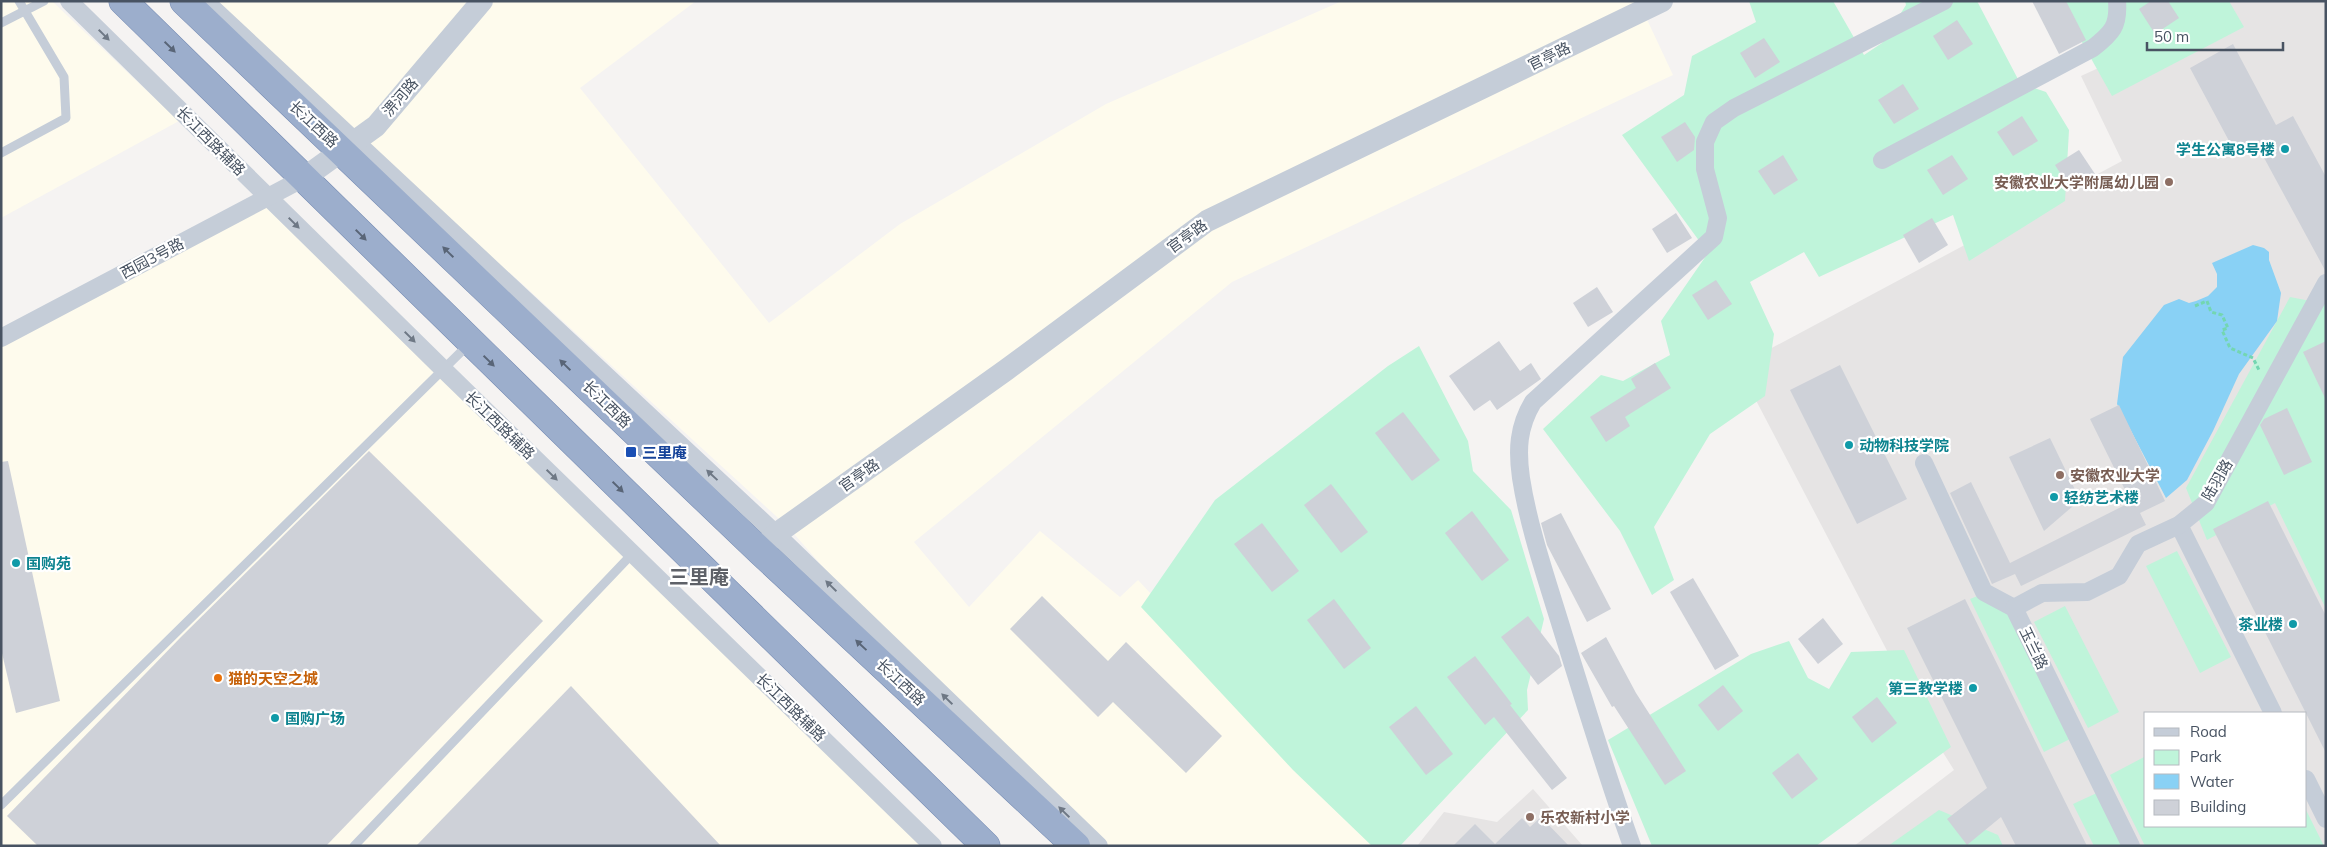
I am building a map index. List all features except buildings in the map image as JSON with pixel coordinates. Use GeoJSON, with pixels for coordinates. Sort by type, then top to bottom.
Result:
{"type":"FeatureCollection","features":[{"type":"Feature","properties":{"kind":"highway"},"geometry":{"type":"LineString","coordinates":[[122,1],[986,846]]}},
{"type":"Feature","properties":{"kind":"highway","name":"长江西路"},"geometry":{"type":"LineString","coordinates":[[184,1],[348,146],[768,542],[1076,846]]}},
{"type":"Feature","properties":{"kind":"street","name":"长江西路辅路"},"geometry":{"type":"LineString","coordinates":[[69,1],[443,369],[934,846]]}},
{"type":"Feature","properties":{"kind":"street"},"geometry":{"type":"LineString","coordinates":[[205,1],[348,146]]}},
{"type":"Feature","properties":{"kind":"street","name":"淠河路"},"geometry":{"type":"LineString","coordinates":[[304,178],[376,126],[482,1]]}},
{"type":"Feature","properties":{"kind":"street","name":"官亭路"},"geometry":{"type":"LineString","coordinates":[[768,542],[1006,370],[1207,221],[1662,1]]}},
{"type":"Feature","properties":{"kind":"street"},"geometry":{"type":"LineString","coordinates":[[1632,846],[1614,797],[1540,558],[1521,478],[1519,440],[1523,419],[1533,402],[1714,237],[1718,218],[1705,169],[1705,142],[1714,122],[1734,108],[1944,1]]}},
{"type":"Feature","properties":{"kind":"street"},"geometry":{"type":"LineString","coordinates":[[1882,160],[2093,48],[2111,34],[2118,16],[2116,1]]}},
{"type":"Feature","properties":{"kind":"street","name":"西园3号路"},"geometry":{"type":"LineString","coordinates":[[1,338],[304,178]]}},
{"type":"Feature","properties":{"kind":"street","name":"陆羽路"},"geometry":{"type":"LineString","coordinates":[[2014,608],[2042,593],[2087,592],[2119,576],[2138,544],[2179,525],[2206,503],[2326,283]]}},
{"type":"Feature","properties":{"kind":"street","name":"玉兰路"},"geometry":{"type":"LineString","coordinates":[[1924,463],[1984,592],[2014,608],[2131,846]]}},
{"type":"Feature","properties":{"kind":"street"},"geometry":{"type":"LineString","coordinates":[[2179,525],[2272,712]]}},
{"type":"Feature","properties":{"kind":"street"},"geometry":{"type":"LineString","coordinates":[[768,542],[1099,846]]}},
{"type":"Feature","properties":{"kind":"street"},"geometry":{"type":"LineString","coordinates":[[2307,781],[2326,819]]}},
{"type":"Feature","properties":{"kind":"lane"},"geometry":{"type":"LineString","coordinates":[[1,153],[66,118],[64,77],[19,1]]}},
{"type":"Feature","properties":{"kind":"lane"},"geometry":{"type":"LineString","coordinates":[[1,23],[44,1]]}},
{"type":"Feature","properties":{"kind":"lane"},"geometry":{"type":"LineString","coordinates":[[1,805],[470,343]]}},
{"type":"Feature","properties":{"kind":"lane"},"geometry":{"type":"LineString","coordinates":[[354,846],[633,553]]}},
{"type":"Feature","properties":{"kind":"path"},"geometry":{"type":"LineString","coordinates":[[2195,306],[2207,301],[2211,312],[2222,315],[2228,328],[2222,330],[2230,348],[2253,358],[2261,376]]}},
{"type":"Feature","properties":{"kind":"shaded area"},"geometry":{"type":"Polygon","coordinates":[[[1,1],[52,1],[179,121],[1,218],[1,1]]]}},
{"type":"Feature","properties":{"kind":"shaded area"},"geometry":{"type":"Polygon","coordinates":[[[205,1],[696,1],[580,88],[769,323],[900,224],[1106,104],[1342,1],[1662,1],[1643,11],[1673,75],[1232,282],[914,542],[969,607],[1040,531],[1120,597],[1138,580],[1285,738],[1393,846],[1100,846],[851,599],[788,527],[519,281],[355,141],[205,1]]]}},
{"type":"Feature","properties":{"kind":"shaded area","name":"安徽农业大学"},"geometry":{"type":"Polygon","coordinates":[[[2224,1],[2326,1],[2326,846],[1854,846],[1954,770],[1927,727],[1738,366],[2122,161],[2081,76],[2166,37],[2224,1]]]}},
{"type":"Feature","properties":{"kind":"shaded area"},"geometry":{"type":"Polygon","coordinates":[[[267,197],[933,846],[1,846],[1,338],[267,197]]]}},
{"type":"Feature","properties":{"kind":"shaded area","name":"乐农新村小学"},"geometry":{"type":"Polygon","coordinates":[[[1533,789],[1583,846],[1417,846],[1444,812],[1497,822],[1533,789]]]}},
{"type":"Feature","properties":{"kind":"green space"},"geometry":{"type":"Polygon","coordinates":[[[1749,1],[1833,1],[1864,55],[1882,43],[1906,5],[1905,1],[1977,1],[2020,83],[2046,92],[2069,130],[2065,201],[1969,261],[1953,215],[1819,277],[1804,252],[1750,282],[1774,334],[1765,396],[1710,434],[1654,527],[1674,580],[1652,595],[1620,531],[1543,429],[1601,375],[1623,381],[1670,355],[1661,321],[1708,253],[1622,135],[1684,95],[1692,56],[1756,22],[1749,1]]]}},
{"type":"Feature","properties":{"kind":"green space"},"geometry":{"type":"Polygon","coordinates":[[[2059,1],[2229,1],[2244,27],[2112,96],[2059,1]]]}},
{"type":"Feature","properties":{"kind":"green space"},"geometry":{"type":"Polygon","coordinates":[[[2290,297],[2326,304],[2326,609],[2275,503],[2207,540],[2186,488],[2290,297]]]}},
{"type":"Feature","properties":{"kind":"green space"},"geometry":{"type":"Polygon","coordinates":[[[1419,346],[1468,441],[1473,471],[1511,510],[1544,619],[1527,690],[1528,710],[1400,846],[1372,846],[1293,770],[1141,607],[1215,500],[1388,366],[1419,346]]]}},
{"type":"Feature","properties":{"kind":"green space"},"geometry":{"type":"Polygon","coordinates":[[[2177,551],[2231,657],[2200,673],[2146,566],[2177,551]]]}},
{"type":"Feature","properties":{"kind":"green space"},"geometry":{"type":"Polygon","coordinates":[[[1980,595],[2007,612],[2070,739],[2044,752],[1970,599],[1980,595]]]}},
{"type":"Feature","properties":{"kind":"green space"},"geometry":{"type":"Polygon","coordinates":[[[2065,606],[2119,712],[2088,728],[2034,622],[2065,606]]]}},
{"type":"Feature","properties":{"kind":"green space"},"geometry":{"type":"Polygon","coordinates":[[[1789,641],[1808,678],[1829,689],[1851,652],[1904,650],[1951,747],[1816,846],[1652,846],[1608,740],[1751,654],[1789,641]]]}},
{"type":"Feature","properties":{"kind":"green space"},"geometry":{"type":"Polygon","coordinates":[[[2144,757],[2144,827],[2307,827],[2307,812],[2324,846],[2145,846],[2110,775],[2144,757]]]}},
{"type":"Feature","properties":{"kind":"green space"},"geometry":{"type":"Polygon","coordinates":[[[2099,792],[2125,846],[2094,846],[2073,804],[2099,792]]]}},
{"type":"Feature","properties":{"kind":"green space"},"geometry":{"type":"Polygon","coordinates":[[[1939,810],[1998,835],[2003,846],[1888,846],[1939,810]]]}},
{"type":"Feature","properties":{"kind":"water"},"geometry":{"type":"Polygon","coordinates":[[[2253,245],[2264,248],[2269,252],[2269,260],[2281,293],[2277,321],[2239,374],[2213,431],[2187,480],[2166,498],[2117,404],[2123,357],[2164,305],[2179,299],[2189,303],[2196,301],[2208,296],[2217,287],[2217,274],[2212,263],[2253,245]]]}},
{"type":"Feature","properties":{"kind":"place","name":"学生公寓8号楼"},"geometry":{"type":"Point","coordinates":[2285,149]}},
{"type":"Feature","properties":{"kind":"place","name":"安徽农业大学附属幼儿园"},"geometry":{"type":"Point","coordinates":[2169,182]}},
{"type":"Feature","properties":{"kind":"place","name":"动物科技学院"},"geometry":{"type":"Point","coordinates":[1849,445]}},
{"type":"Feature","properties":{"kind":"place","name":"三里庵"},"geometry":{"type":"Point","coordinates":[631,452]}},
{"type":"Feature","properties":{"kind":"place","name":"安徽农业大学"},"geometry":{"type":"Point","coordinates":[2060,475]}},
{"type":"Feature","properties":{"kind":"place","name":"轻纺艺术楼"},"geometry":{"type":"Point","coordinates":[2054,497]}},
{"type":"Feature","properties":{"kind":"place","name":"国购苑"},"geometry":{"type":"Point","coordinates":[16,563]}},
{"type":"Feature","properties":{"kind":"place","name":"茶业楼"},"geometry":{"type":"Point","coordinates":[2293,624]}},
{"type":"Feature","properties":{"kind":"place","name":"猫的天空之城"},"geometry":{"type":"Point","coordinates":[218,678]}},
{"type":"Feature","properties":{"kind":"place","name":"第三教学楼"},"geometry":{"type":"Point","coordinates":[1973,688]}},
{"type":"Feature","properties":{"kind":"place","name":"国购广场"},"geometry":{"type":"Point","coordinates":[275,718]}},
{"type":"Feature","properties":{"kind":"place","name":"乐农新村小学"},"geometry":{"type":"Point","coordinates":[1530,817]}},
{"type":"Feature","properties":{"kind":"district","name":"三里庵"},"geometry":{"type":"Point","coordinates":[699,576]}}]}
